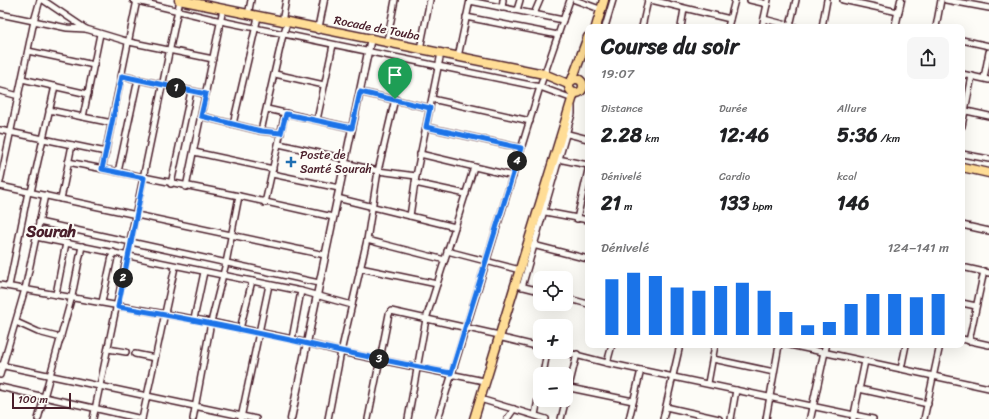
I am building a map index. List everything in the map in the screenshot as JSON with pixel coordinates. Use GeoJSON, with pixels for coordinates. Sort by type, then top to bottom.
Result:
{"type":"FeatureCollection","features":[{"type":"Feature","properties":{"kind":"main road","name":"Rocade de Touba"},"geometry":{"type":"LineString","coordinates":[[180,0],[318,30],[386,41],[544,74],[578,83]]}},
{"type":"Feature","properties":{"kind":"main road"},"geometry":{"type":"LineString","coordinates":[[592,24],[600,0]]}},
{"type":"Feature","properties":{"kind":"main road"},"geometry":{"type":"LineString","coordinates":[[597,24],[604,0]]}},
{"type":"Feature","properties":{"kind":"main road"},"geometry":{"type":"LineString","coordinates":[[578,83],[585,51]]}},
{"type":"Feature","properties":{"kind":"main road"},"geometry":{"type":"LineString","coordinates":[[577,96],[569,90],[578,83],[585,61]]}},
{"type":"Feature","properties":{"kind":"main road"},"geometry":{"type":"LineString","coordinates":[[474,419],[498,336],[518,286],[520,270],[541,211],[564,133],[577,96],[583,86],[578,83]]}},
{"type":"Feature","properties":{"kind":"main road"},"geometry":{"type":"LineString","coordinates":[[965,168],[989,173]]}},
{"type":"Feature","properties":{"kind":"main road"},"geometry":{"type":"LineString","coordinates":[[965,173],[989,178]]}},
{"type":"Feature","properties":{"kind":"street"},"geometry":{"type":"LineString","coordinates":[[0,182],[34,21],[42,0],[86,29],[100,34],[128,42],[213,59]]}},
{"type":"Feature","properties":{"kind":"street"},"geometry":{"type":"LineString","coordinates":[[93,419],[118,307],[180,0]]}},
{"type":"Feature","properties":{"kind":"street"},"geometry":{"type":"LineString","coordinates":[[248,15],[251,0]]}},
{"type":"Feature","properties":{"kind":"street"},"geometry":{"type":"LineString","coordinates":[[261,131],[283,34],[286,0]]}},
{"type":"Feature","properties":{"kind":"street"},"geometry":{"type":"LineString","coordinates":[[318,30],[324,0]]}},
{"type":"Feature","properties":{"kind":"street"},"geometry":{"type":"LineString","coordinates":[[386,41],[395,0]]}},
{"type":"Feature","properties":{"kind":"street"},"geometry":{"type":"LineString","coordinates":[[420,49],[430,0]]}},
{"type":"Feature","properties":{"kind":"street"},"geometry":{"type":"LineString","coordinates":[[458,57],[470,0],[563,20]]}},
{"type":"Feature","properties":{"kind":"street"},"geometry":{"type":"LineString","coordinates":[[502,8],[503,0]]}},
{"type":"Feature","properties":{"kind":"street"},"geometry":{"type":"LineString","coordinates":[[517,10],[520,0]]}},
{"type":"Feature","properties":{"kind":"street"},"geometry":{"type":"LineString","coordinates":[[534,14],[540,0]]}},
{"type":"Feature","properties":{"kind":"street"},"geometry":{"type":"LineString","coordinates":[[438,419],[544,74],[570,0]]}},
{"type":"Feature","properties":{"kind":"street"},"geometry":{"type":"LineString","coordinates":[[575,0],[597,8]]}},
{"type":"Feature","properties":{"kind":"street"},"geometry":{"type":"LineString","coordinates":[[606,24],[613,0]]}},
{"type":"Feature","properties":{"kind":"street"},"geometry":{"type":"LineString","coordinates":[[643,24],[648,0]]}},
{"type":"Feature","properties":{"kind":"street"},"geometry":{"type":"LineString","coordinates":[[651,0],[674,3],[684,9],[730,19]]}},
{"type":"Feature","properties":{"kind":"street"},"geometry":{"type":"LineString","coordinates":[[729,24],[735,0]]}},
{"type":"Feature","properties":{"kind":"street"},"geometry":{"type":"LineString","coordinates":[[750,0],[768,2],[763,24]]}},
{"type":"Feature","properties":{"kind":"street"},"geometry":{"type":"LineString","coordinates":[[792,24],[796,0]]}},
{"type":"Feature","properties":{"kind":"street"},"geometry":{"type":"LineString","coordinates":[[823,24],[827,0]]}},
{"type":"Feature","properties":{"kind":"street"},"geometry":{"type":"LineString","coordinates":[[843,0],[862,2],[898,12]]}},
{"type":"Feature","properties":{"kind":"street"},"geometry":{"type":"LineString","coordinates":[[896,24],[901,0]]}},
{"type":"Feature","properties":{"kind":"street"},"geometry":{"type":"LineString","coordinates":[[937,24],[941,0]]}},
{"type":"Feature","properties":{"kind":"street"},"geometry":{"type":"LineString","coordinates":[[946,0],[989,8]]}},
{"type":"Feature","properties":{"kind":"street"},"geometry":{"type":"LineString","coordinates":[[102,169],[136,1],[220,21],[540,87],[577,96]]}},
{"type":"Feature","properties":{"kind":"street"},"geometry":{"type":"LineString","coordinates":[[186,187],[223,9]]}},
{"type":"Feature","properties":{"kind":"street"},"geometry":{"type":"LineString","coordinates":[[682,24],[684,9]]}},
{"type":"Feature","properties":{"kind":"street"},"geometry":{"type":"LineString","coordinates":[[0,14],[72,29],[86,29]]}},
{"type":"Feature","properties":{"kind":"street"},"geometry":{"type":"LineString","coordinates":[[233,124],[258,17]]}},
{"type":"Feature","properties":{"kind":"street"},"geometry":{"type":"LineString","coordinates":[[466,17],[558,35]]}},
{"type":"Feature","properties":{"kind":"street"},"geometry":{"type":"LineString","coordinates":[[764,19],[782,24]]}},
{"type":"Feature","properties":{"kind":"street"},"geometry":{"type":"LineString","coordinates":[[83,117],[100,34]]}},
{"type":"Feature","properties":{"kind":"street"},"geometry":{"type":"LineString","coordinates":[[291,419],[371,38]]}},
{"type":"Feature","properties":{"kind":"street"},"geometry":{"type":"LineString","coordinates":[[965,41],[989,46]]}},
{"type":"Feature","properties":{"kind":"street"},"geometry":{"type":"LineString","coordinates":[[317,120],[333,45]]}},
{"type":"Feature","properties":{"kind":"street"},"geometry":{"type":"LineString","coordinates":[[28,51],[94,65]]}},
{"type":"Feature","properties":{"kind":"street"},"geometry":{"type":"LineString","coordinates":[[965,75],[986,79],[989,52]]}},
{"type":"Feature","properties":{"kind":"street"},"geometry":{"type":"LineString","coordinates":[[410,216],[420,154],[441,53]]}},
{"type":"Feature","properties":{"kind":"street"},"geometry":{"type":"LineString","coordinates":[[275,74],[324,85]]}},
{"type":"Feature","properties":{"kind":"street"},"geometry":{"type":"LineString","coordinates":[[122,76],[206,94]]}},
{"type":"Feature","properties":{"kind":"street"},"geometry":{"type":"LineString","coordinates":[[965,106],[972,76]]}},
{"type":"Feature","properties":{"kind":"street"},"geometry":{"type":"LineString","coordinates":[[22,79],[88,94]]}},
{"type":"Feature","properties":{"kind":"street"},"geometry":{"type":"LineString","coordinates":[[118,172],[138,80]]}},
{"type":"Feature","properties":{"kind":"street"},"geometry":{"type":"LineString","coordinates":[[10,286],[29,192],[55,86]]}},
{"type":"Feature","properties":{"kind":"street"},"geometry":{"type":"LineString","coordinates":[[172,184],[191,91]]}},
{"type":"Feature","properties":{"kind":"street"},"geometry":{"type":"LineString","coordinates":[[0,92],[18,96]]}},
{"type":"Feature","properties":{"kind":"street"},"geometry":{"type":"LineString","coordinates":[[360,92],[430,108]]}},
{"type":"Feature","properties":{"kind":"street"},"geometry":{"type":"LineString","coordinates":[[328,419],[341,352],[367,240],[378,171],[395,99]]}},
{"type":"Feature","properties":{"kind":"street"},"geometry":{"type":"LineString","coordinates":[[432,99],[530,121]]}},
{"type":"Feature","properties":{"kind":"street"},"geometry":{"type":"LineString","coordinates":[[267,109],[352,128]]}},
{"type":"Feature","properties":{"kind":"street"},"geometry":{"type":"LineString","coordinates":[[49,110],[112,123]]}},
{"type":"Feature","properties":{"kind":"street"},"geometry":{"type":"LineString","coordinates":[[965,110],[989,116]]}},
{"type":"Feature","properties":{"kind":"street"},"geometry":{"type":"LineString","coordinates":[[265,203],[286,114]]}},
{"type":"Feature","properties":{"kind":"street"},"geometry":{"type":"LineString","coordinates":[[201,116],[261,131],[281,133]]}},
{"type":"Feature","properties":{"kind":"street"},"geometry":{"type":"LineString","coordinates":[[426,127],[521,148]]}},
{"type":"Feature","properties":{"kind":"street"},"geometry":{"type":"LineString","coordinates":[[0,130],[106,152]]}},
{"type":"Feature","properties":{"kind":"street"},"geometry":{"type":"LineString","coordinates":[[533,290],[518,286],[533,245],[541,211],[558,159],[564,133],[585,137]]}},
{"type":"Feature","properties":{"kind":"street"},"geometry":{"type":"LineString","coordinates":[[279,144],[378,171],[416,176]]}},
{"type":"Feature","properties":{"kind":"street"},"geometry":{"type":"LineString","coordinates":[[61,199],[72,145]]}},
{"type":"Feature","properties":{"kind":"street"},"geometry":{"type":"LineString","coordinates":[[194,152],[339,188]]}},
{"type":"Feature","properties":{"kind":"street"},"geometry":{"type":"LineString","coordinates":[[420,154],[513,176]]}},
{"type":"Feature","properties":{"kind":"street"},"geometry":{"type":"LineString","coordinates":[[965,155],[989,159]]}},
{"type":"Feature","properties":{"kind":"street"},"geometry":{"type":"LineString","coordinates":[[558,159],[585,164]]}},
{"type":"Feature","properties":{"kind":"street"},"geometry":{"type":"LineString","coordinates":[[68,162],[186,187],[239,196],[333,217]]}},
{"type":"Feature","properties":{"kind":"street"},"geometry":{"type":"LineString","coordinates":[[408,419],[426,319],[474,167]]}},
{"type":"Feature","properties":{"kind":"street"},"geometry":{"type":"LineString","coordinates":[[415,183],[466,194]]}},
{"type":"Feature","properties":{"kind":"street"},"geometry":{"type":"LineString","coordinates":[[577,218],[585,183]]}},
{"type":"Feature","properties":{"kind":"street"},"geometry":{"type":"LineString","coordinates":[[0,186],[326,255]]}},
{"type":"Feature","properties":{"kind":"street"},"geometry":{"type":"LineString","coordinates":[[0,375],[1,365],[16,322],[25,289],[45,196]]}},
{"type":"Feature","properties":{"kind":"street"},"geometry":{"type":"LineString","coordinates":[[193,419],[211,322],[226,263],[239,196]]}},
{"type":"Feature","properties":{"kind":"street"},"geometry":{"type":"LineString","coordinates":[[337,198],[455,227]]}},
{"type":"Feature","properties":{"kind":"street"},"geometry":{"type":"LineString","coordinates":[[541,211],[585,219]]}},
{"type":"Feature","properties":{"kind":"street"},"geometry":{"type":"LineString","coordinates":[[40,222],[320,283]]}},
{"type":"Feature","properties":{"kind":"street"},"geometry":{"type":"LineString","coordinates":[[965,226],[989,231]]}},
{"type":"Feature","properties":{"kind":"street"},"geometry":{"type":"LineString","coordinates":[[36,237],[113,252],[175,267],[301,291],[352,305]]}},
{"type":"Feature","properties":{"kind":"street"},"geometry":{"type":"LineString","coordinates":[[367,240],[445,260]]}},
{"type":"Feature","properties":{"kind":"street"},"geometry":{"type":"LineString","coordinates":[[56,294],[66,243]]}},
{"type":"Feature","properties":{"kind":"street"},"geometry":{"type":"LineString","coordinates":[[533,245],[585,258]]}},
{"type":"Feature","properties":{"kind":"street"},"geometry":{"type":"LineString","coordinates":[[38,419],[72,296],[82,246]]}},
{"type":"Feature","properties":{"kind":"street"},"geometry":{"type":"LineString","coordinates":[[448,251],[520,270]]}},
{"type":"Feature","properties":{"kind":"street"},"geometry":{"type":"LineString","coordinates":[[102,302],[113,252]]}},
{"type":"Feature","properties":{"kind":"street"},"geometry":{"type":"LineString","coordinates":[[0,387],[142,419],[175,267]]}},
{"type":"Feature","properties":{"kind":"street"},"geometry":{"type":"LineString","coordinates":[[360,268],[437,284]]}},
{"type":"Feature","properties":{"kind":"street"},"geometry":{"type":"LineString","coordinates":[[965,268],[986,272],[976,306],[969,340]]}},
{"type":"Feature","properties":{"kind":"street"},"geometry":{"type":"LineString","coordinates":[[194,319],[204,272]]}},
{"type":"Feature","properties":{"kind":"street"},"geometry":{"type":"LineString","coordinates":[[240,329],[252,281]]}},
{"type":"Feature","properties":{"kind":"street"},"geometry":{"type":"LineString","coordinates":[[0,285],[72,296],[118,307],[211,322],[306,342],[341,352],[451,373],[484,381]]}},
{"type":"Feature","properties":{"kind":"street"},"geometry":{"type":"LineString","coordinates":[[241,417],[269,285]]}},
{"type":"Feature","properties":{"kind":"street"},"geometry":{"type":"LineString","coordinates":[[292,339],[301,291]]}},
{"type":"Feature","properties":{"kind":"street"},"geometry":{"type":"LineString","coordinates":[[573,300],[585,303]]}},
{"type":"Feature","properties":{"kind":"street"},"geometry":{"type":"LineString","coordinates":[[965,304],[976,306]]}},
{"type":"Feature","properties":{"kind":"street"},"geometry":{"type":"LineString","coordinates":[[368,419],[379,359],[390,312],[394,311],[533,345]]}},
{"type":"Feature","properties":{"kind":"street"},"geometry":{"type":"LineString","coordinates":[[16,322],[38,332],[61,338]]}},
{"type":"Feature","properties":{"kind":"street"},"geometry":{"type":"LineString","coordinates":[[965,339],[989,345]]}},
{"type":"Feature","properties":{"kind":"street"},"geometry":{"type":"LineString","coordinates":[[108,348],[126,352]]}},
{"type":"Feature","properties":{"kind":"street"},"geometry":{"type":"LineString","coordinates":[[607,363],[611,348]]}},
{"type":"Feature","properties":{"kind":"street"},"geometry":{"type":"LineString","coordinates":[[663,419],[677,348]]}},
{"type":"Feature","properties":{"kind":"street"},"geometry":{"type":"LineString","coordinates":[[708,383],[714,348]]}},
{"type":"Feature","properties":{"kind":"street"},"geometry":{"type":"LineString","coordinates":[[766,419],[778,348]]}},
{"type":"Feature","properties":{"kind":"street"},"geometry":{"type":"LineString","coordinates":[[805,348],[989,388]]}},
{"type":"Feature","properties":{"kind":"street"},"geometry":{"type":"LineString","coordinates":[[810,419],[825,348]]}},
{"type":"Feature","properties":{"kind":"street"},"geometry":{"type":"LineString","coordinates":[[901,369],[905,348]]}},
{"type":"Feature","properties":{"kind":"street"},"geometry":{"type":"LineString","coordinates":[[924,419],[939,348]]}},
{"type":"Feature","properties":{"kind":"street"},"geometry":{"type":"LineString","coordinates":[[573,353],[607,363],[770,396],[854,417],[873,419]]}},
{"type":"Feature","properties":{"kind":"street"},"geometry":{"type":"LineString","coordinates":[[135,354],[155,358]]}},
{"type":"Feature","properties":{"kind":"street"},"geometry":{"type":"LineString","coordinates":[[573,373],[577,354]]}},
{"type":"Feature","properties":{"kind":"street"},"geometry":{"type":"LineString","coordinates":[[712,359],[774,372]]}},
{"type":"Feature","properties":{"kind":"street"},"geometry":{"type":"LineString","coordinates":[[854,417],[865,361]]}},
{"type":"Feature","properties":{"kind":"street"},"geometry":{"type":"LineString","coordinates":[[1,365],[50,377],[256,419]]}},
{"type":"Feature","properties":{"kind":"street"},"geometry":{"type":"LineString","coordinates":[[629,419],[641,370]]}},
{"type":"Feature","properties":{"kind":"street"},"geometry":{"type":"LineString","coordinates":[[573,389],[633,401]]}},
{"type":"Feature","properties":{"kind":"street"},"geometry":{"type":"LineString","coordinates":[[859,389],[928,404]]}},
{"type":"Feature","properties":{"kind":"street"},"geometry":{"type":"LineString","coordinates":[[731,419],[736,390]]}},
{"type":"Feature","properties":{"kind":"street"},"geometry":{"type":"LineString","coordinates":[[480,399],[546,419]]}},
{"type":"Feature","properties":{"kind":"street"},"geometry":{"type":"LineString","coordinates":[[535,415],[537,407]]}},
{"type":"Feature","properties":{"kind":"street"},"geometry":{"type":"LineString","coordinates":[[561,419],[564,407]]}},
{"type":"Feature","properties":{"kind":"street"},"geometry":{"type":"LineString","coordinates":[[666,407],[718,419]]}},
{"type":"Feature","properties":{"kind":"street"},"geometry":{"type":"LineString","coordinates":[[507,419],[514,409]]}},
{"type":"Feature","properties":{"kind":"place","name":"Poste de Santé Sourah"},"geometry":{"type":"Point","coordinates":[291,162]}},
{"type":"Feature","properties":{"kind":"district","name":"Sourah"},"geometry":{"type":"Point","coordinates":[51,231]}},
{"type":"Feature","properties":{"kind":"route"},"geometry":{"type":"LineString","coordinates":[[122,76],[206,94],[201,116],[261,131],[281,133],[286,114],[352,128],[360,92],[395,99],[430,108],[426,127],[521,148],[451,373],[341,352],[292,339],[211,322],[118,307],[144,178],[102,169],[122,76]]}}]}
